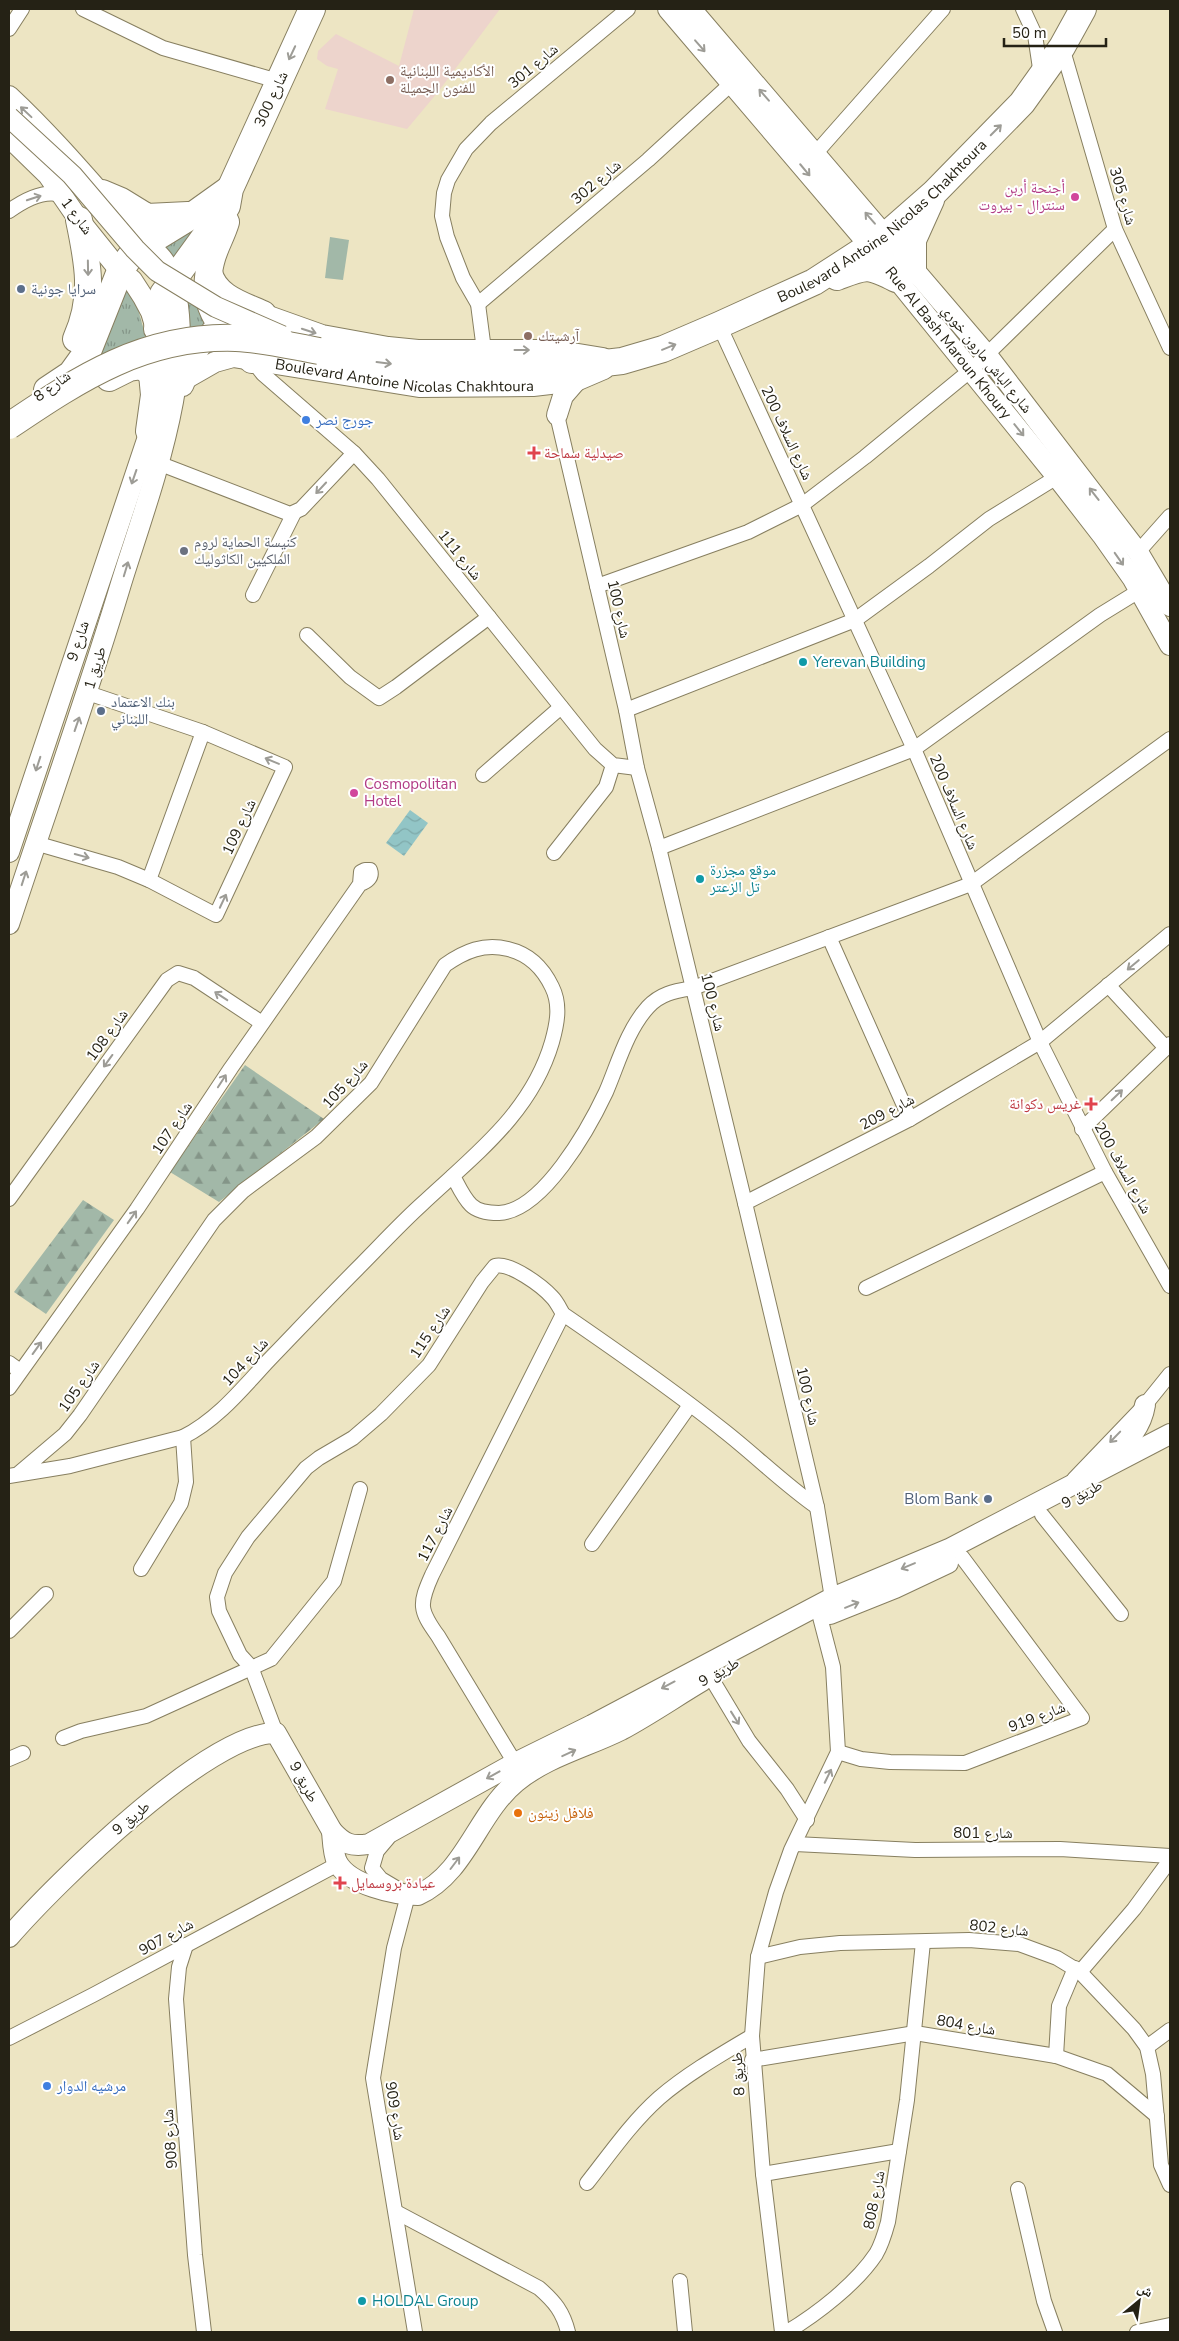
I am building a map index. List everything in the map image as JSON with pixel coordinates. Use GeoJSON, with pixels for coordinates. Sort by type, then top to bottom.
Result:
{"type":"FeatureCollection","features":[{"type":"Feature","properties":{"kind":"highway","name":"شارع 300"},"geometry":{"type":"LineString","coordinates":[[228,198],[312,9]]}},
{"type":"Feature","properties":{"kind":"highway","name":"Boulevard Antoine Nicolas Chakhtoura"},"geometry":{"type":"LineString","coordinates":[[622,361],[663,349],[719,326],[814,282],[877,241],[934,193],[1022,103],[1062,47],[1083,9]]}},
{"type":"Feature","properties":{"kind":"highway"},"geometry":{"type":"LineString","coordinates":[[102,193],[121,200],[147,217],[193,215]]}},
{"type":"Feature","properties":{"kind":"highway"},"geometry":{"type":"LineString","coordinates":[[814,282],[833,278],[862,267],[905,275],[913,240],[934,193]]}},
{"type":"Feature","properties":{"kind":"highway"},"geometry":{"type":"LineString","coordinates":[[228,198],[227,220],[210,264],[208,298],[219,324],[252,360]]}},
{"type":"Feature","properties":{"kind":"highway"},"geometry":{"type":"LineString","coordinates":[[157,329],[160,302],[228,198]]}},
{"type":"Feature","properties":{"kind":"highway","name":"شارع 8"},"geometry":{"type":"LineString","coordinates":[[9,416],[68,376],[89,349],[120,271],[134,251],[140,238],[228,198]]}},
{"type":"Feature","properties":{"kind":"highway"},"geometry":{"type":"LineString","coordinates":[[68,376],[74,344],[83,322],[88,285],[88,258],[80,220]]}},
{"type":"Feature","properties":{"kind":"highway"},"geometry":{"type":"LineString","coordinates":[[209,272],[213,284],[221,292],[263,314]]}},
{"type":"Feature","properties":{"kind":"highway"},"geometry":{"type":"LineString","coordinates":[[9,426],[95,371],[147,351],[203,340],[234,338],[269,342],[359,360],[425,368],[487,371],[553,369],[622,361]]}},
{"type":"Feature","properties":{"kind":"highway"},"geometry":{"type":"LineString","coordinates":[[68,376],[89,362],[100,359],[103,362],[96,384]]}},
{"type":"Feature","properties":{"kind":"highway"},"geometry":{"type":"LineString","coordinates":[[9,440],[96,384],[129,368],[142,366],[152,374],[154,382],[149,431]]}},
{"type":"Feature","properties":{"kind":"main road","name":"Rue Al Bash Maroun Khoury"},"geometry":{"type":"LineString","coordinates":[[668,9],[732,83],[877,241],[905,275],[971,370],[1102,535],[1139,591],[1170,645]]}},
{"type":"Feature","properties":{"kind":"main road"},"geometry":{"type":"LineString","coordinates":[[691,9],[815,154],[877,241]]}},
{"type":"Feature","properties":{"kind":"main road"},"geometry":{"type":"LineString","coordinates":[[9,96],[44,129],[140,238],[163,260],[168,268],[180,324],[180,351],[172,410]]}},
{"type":"Feature","properties":{"kind":"main road"},"geometry":{"type":"LineString","coordinates":[[9,117],[65,169],[135,249],[157,271],[216,307],[319,351]]}},
{"type":"Feature","properties":{"kind":"main road","name":"شارع 1"},"geometry":{"type":"LineString","coordinates":[[9,137],[48,175],[61,195],[120,271],[132,280],[144,297],[157,329]]}},
{"type":"Feature","properties":{"kind":"main road"},"geometry":{"type":"LineString","coordinates":[[48,175],[118,250],[124,249],[140,238]]}},
{"type":"Feature","properties":{"kind":"main road","name":"شارع الباش مارون خوري"},"geometry":{"type":"LineString","coordinates":[[905,275],[987,355],[1138,552],[1170,606]]}},
{"type":"Feature","properties":{"kind":"main road","name":"Boulevard Antoine Nicolas Chakhtoura"},"geometry":{"type":"LineString","coordinates":[[219,324],[234,314],[250,311],[322,335],[361,343],[418,350],[554,350],[622,361]]}},
{"type":"Feature","properties":{"kind":"main road"},"geometry":{"type":"LineString","coordinates":[[172,410],[199,349],[219,324]]}},
{"type":"Feature","properties":{"kind":"main road","name":"شارع 9"},"geometry":{"type":"LineString","coordinates":[[9,852],[12,829],[157,410],[162,379],[162,357],[157,329]]}},
{"type":"Feature","properties":{"kind":"main road","name":"Boulevard Antoine Nicolas Chakhtoura"},"geometry":{"type":"LineString","coordinates":[[187,378],[197,370],[223,359],[233,357],[419,387],[533,386],[576,381],[622,361]]}},
{"type":"Feature","properties":{"kind":"main road"},"geometry":{"type":"LineString","coordinates":[[557,415],[563,396],[576,381]]}},
{"type":"Feature","properties":{"kind":"main road"},"geometry":{"type":"LineString","coordinates":[[533,386],[547,399],[557,415]]}},
{"type":"Feature","properties":{"kind":"main road","name":"طريق 1"},"geometry":{"type":"LineString","coordinates":[[9,924],[88,693],[158,463],[172,410]]}},
{"type":"Feature","properties":{"kind":"main road"},"geometry":{"type":"LineString","coordinates":[[1097,1472],[1136,1431],[1142,1422],[1145,1405]]}},
{"type":"Feature","properties":{"kind":"main road","name":"9 طريق"},"geometry":{"type":"LineString","coordinates":[[276,1733],[332,1831],[343,1843],[357,1846],[381,1838],[515,1763],[592,1725],[832,1598],[948,1549],[1170,1434]]}},
{"type":"Feature","properties":{"kind":"main road","name":"9 طريق"},"geometry":{"type":"LineString","coordinates":[[408,1895],[418,1895],[443,1879],[508,1790],[525,1775],[622,1729],[710,1676],[820,1618],[895,1588],[962,1557],[1170,1448]]}},
{"type":"Feature","properties":{"kind":"main road","name":"طريق 9"},"geometry":{"type":"LineString","coordinates":[[9,1937],[42,1900],[106,1839],[161,1794],[230,1746],[257,1734],[276,1733]]}},
{"type":"Feature","properties":{"kind":"main road","name":"9 طريق"},"geometry":{"type":"LineString","coordinates":[[332,1831],[338,1864]]}},
{"type":"Feature","properties":{"kind":"main road"},"geometry":{"type":"LineString","coordinates":[[338,1864],[367,1885],[408,1895]]}},
{"type":"Feature","properties":{"kind":"street"},"geometry":{"type":"LineString","coordinates":[[9,28],[22,9]]}},
{"type":"Feature","properties":{"kind":"street"},"geometry":{"type":"LineString","coordinates":[[83,9],[163,48],[278,82]]}},
{"type":"Feature","properties":{"kind":"street","name":"شارع 301"},"geometry":{"type":"LineString","coordinates":[[484,350],[478,304],[463,278],[447,237],[442,216],[444,193],[452,171],[466,149],[491,123],[628,9]]}},
{"type":"Feature","properties":{"kind":"street"},"geometry":{"type":"LineString","coordinates":[[815,154],[943,9]]}},
{"type":"Feature","properties":{"kind":"street"},"geometry":{"type":"LineString","coordinates":[[1023,9],[1035,35],[1042,77]]}},
{"type":"Feature","properties":{"kind":"street","name":"شارع 305"},"geometry":{"type":"LineString","coordinates":[[1062,47],[1115,229],[1170,348]]}},
{"type":"Feature","properties":{"kind":"street","name":"شارع 302"},"geometry":{"type":"LineString","coordinates":[[478,304],[648,160],[732,83]]}},
{"type":"Feature","properties":{"kind":"street"},"geometry":{"type":"LineString","coordinates":[[9,211],[20,203],[39,196],[49,193],[61,195]]}},
{"type":"Feature","properties":{"kind":"street"},"geometry":{"type":"LineString","coordinates":[[597,586],[748,532],[802,505],[866,457],[971,370],[1115,229]]}},
{"type":"Feature","properties":{"kind":"street","name":"200 شارع السلاف"},"geometry":{"type":"LineString","coordinates":[[719,326],[914,750],[1040,1042],[1082,1129],[1170,1286]]}},
{"type":"Feature","properties":{"kind":"street","name":"شارع 111"},"geometry":{"type":"LineString","coordinates":[[252,360],[263,374],[354,453],[378,479],[595,749],[613,765]]}},
{"type":"Feature","properties":{"kind":"street","name":"شارع 100"},"geometry":{"type":"LineString","coordinates":[[557,415],[626,710],[637,768],[659,848],[746,1203],[817,1507],[832,1598]]}},
{"type":"Feature","properties":{"kind":"street"},"geometry":{"type":"LineString","coordinates":[[158,463],[286,514],[294,513],[301,509],[354,453]]}},
{"type":"Feature","properties":{"kind":"street"},"geometry":{"type":"LineString","coordinates":[[626,710],[855,620],[929,566],[989,518],[1057,477]]}},
{"type":"Feature","properties":{"kind":"street"},"geometry":{"type":"LineString","coordinates":[[253,594],[294,513]]}},
{"type":"Feature","properties":{"kind":"street"},"geometry":{"type":"LineString","coordinates":[[1138,552],[1170,516]]}},
{"type":"Feature","properties":{"kind":"street"},"geometry":{"type":"LineString","coordinates":[[659,848],[914,750],[1100,615],[1139,591]]}},
{"type":"Feature","properties":{"kind":"street"},"geometry":{"type":"LineString","coordinates":[[307,635],[350,677],[379,698],[396,688],[489,617]]}},
{"type":"Feature","properties":{"kind":"street","name":"شارع 109"},"geometry":{"type":"LineString","coordinates":[[35,844],[118,866],[216,915],[285,767],[203,732],[88,693]]}},
{"type":"Feature","properties":{"kind":"street"},"geometry":{"type":"LineString","coordinates":[[483,775],[562,706]]}},
{"type":"Feature","properties":{"kind":"street"},"geometry":{"type":"LineString","coordinates":[[149,880],[203,732]]}},
{"type":"Feature","properties":{"kind":"street"},"geometry":{"type":"LineString","coordinates":[[453,1176],[471,1205],[481,1211],[510,1212],[525,1204],[545,1186],[568,1158],[605,1094],[626,1043],[648,1007],[661,996],[693,988],[971,884],[1170,739]]}},
{"type":"Feature","properties":{"kind":"street"},"geometry":{"type":"LineString","coordinates":[[554,853],[606,787],[613,765],[637,768]]}},
{"type":"Feature","properties":{"kind":"street","name":"شارع 107"},"geometry":{"type":"LineString","coordinates":[[9,1388],[14,1367],[137,1209],[262,1023],[360,884]]}},
{"type":"Feature","properties":{"kind":"street","name":"شارع 209"},"geometry":{"type":"LineString","coordinates":[[746,1203],[910,1119],[1040,1042],[1170,934]]}},
{"type":"Feature","properties":{"kind":"street"},"geometry":{"type":"LineString","coordinates":[[829,937],[910,1119]]}},
{"type":"Feature","properties":{"kind":"street","name":"شارع 105"},"geometry":{"type":"LineString","coordinates":[[14,1474],[65,1434],[194,1248],[226,1206],[316,1137],[371,1083],[445,965],[461,954],[479,947],[498,947],[517,951],[534,961],[546,976],[555,993],[558,1012],[555,1031],[544,1067],[519,1109],[477,1156],[453,1176]]}},
{"type":"Feature","properties":{"kind":"street","name":"شارع 108"},"geometry":{"type":"LineString","coordinates":[[9,1199],[166,980],[178,973],[194,978],[262,1023]]}},
{"type":"Feature","properties":{"kind":"street"},"geometry":{"type":"LineString","coordinates":[[1082,1129],[1168,1046],[1108,986]]}},
{"type":"Feature","properties":{"kind":"street"},"geometry":{"type":"LineString","coordinates":[[866,1288],[1105,1172]]}},
{"type":"Feature","properties":{"kind":"street","name":"شارع 104"},"geometry":{"type":"LineString","coordinates":[[14,1474],[70,1466],[184,1438],[196,1431],[233,1399],[357,1268],[453,1176]]}},
{"type":"Feature","properties":{"kind":"street","name":"شارع 115"},"geometry":{"type":"LineString","coordinates":[[276,1733],[251,1667],[240,1655],[218,1611],[217,1597],[225,1573],[242,1546],[289,1486],[320,1458],[353,1438],[416,1379],[442,1347],[482,1282],[495,1266],[506,1266],[537,1284],[554,1299],[563,1314],[748,1449],[795,1491],[817,1507]]}},
{"type":"Feature","properties":{"kind":"street","name":"شارع 117"},"geometry":{"type":"LineString","coordinates":[[515,1763],[426,1620],[422,1603],[445,1549],[563,1314]]}},
{"type":"Feature","properties":{"kind":"street"},"geometry":{"type":"LineString","coordinates":[[1064,1489],[1145,1405],[1170,1374]]}},
{"type":"Feature","properties":{"kind":"street"},"geometry":{"type":"LineString","coordinates":[[592,1544],[690,1405]]}},
{"type":"Feature","properties":{"kind":"street"},"geometry":{"type":"LineString","coordinates":[[141,1569],[180,1503],[186,1482],[184,1438]]}},
{"type":"Feature","properties":{"kind":"street"},"geometry":{"type":"LineString","coordinates":[[63,1738],[81,1731],[146,1716],[271,1659],[334,1581],[360,1489]]}},
{"type":"Feature","properties":{"kind":"street"},"geometry":{"type":"LineString","coordinates":[[1042,1515],[1121,1614]]}},
{"type":"Feature","properties":{"kind":"street","name":"شارع 919"},"geometry":{"type":"LineString","coordinates":[[838,1752],[862,1759],[890,1762],[964,1763],[1082,1718],[962,1557]]}},
{"type":"Feature","properties":{"kind":"street"},"geometry":{"type":"LineString","coordinates":[[9,1631],[46,1594]]}},
{"type":"Feature","properties":{"kind":"street","name":"طريق 8"},"geometry":{"type":"LineString","coordinates":[[782,2332],[763,2174],[752,2060],[752,2036],[758,1957],[776,1892],[795,1844],[838,1752],[833,1667],[820,1618]]}},
{"type":"Feature","properties":{"kind":"street"},"geometry":{"type":"LineString","coordinates":[[710,1676],[749,1741],[787,1789],[807,1820]]}},
{"type":"Feature","properties":{"kind":"street"},"geometry":{"type":"LineString","coordinates":[[9,1759],[24,1753]]}},
{"type":"Feature","properties":{"kind":"street"},"geometry":{"type":"LineString","coordinates":[[397,1828],[376,1851],[372,1868],[381,1879],[408,1895]]}},
{"type":"Feature","properties":{"kind":"street","name":"شارع 801"},"geometry":{"type":"LineString","coordinates":[[795,1844],[915,1850],[1060,1849],[1170,1856]]}},
{"type":"Feature","properties":{"kind":"street"},"geometry":{"type":"LineString","coordinates":[[1056,2056],[1059,2006],[1078,1970],[1134,1909],[1170,1860]]}},
{"type":"Feature","properties":{"kind":"street","name":"شارع 907"},"geometry":{"type":"LineString","coordinates":[[9,2038],[338,1864]]}},
{"type":"Feature","properties":{"kind":"street","name":"شارع 909"},"geometry":{"type":"LineString","coordinates":[[408,1895],[394,1948],[373,2078],[416,2332]]}},
{"type":"Feature","properties":{"kind":"street","name":"شارع 802"},"geometry":{"type":"LineString","coordinates":[[758,1957],[800,1947],[840,1943],[969,1940],[1019,1944],[1049,1954],[1078,1970],[1134,2029],[1147,2047],[1153,2074],[1161,2165],[1170,2185]]}},
{"type":"Feature","properties":{"kind":"street","name":"شارع 808"},"geometry":{"type":"LineString","coordinates":[[787,2332],[805,2321],[832,2299],[867,2266],[876,2253],[888,2222],[915,2033],[923,1942]]}},
{"type":"Feature","properties":{"kind":"street","name":"شارع 908"},"geometry":{"type":"LineString","coordinates":[[186,1945],[179,1967],[176,1999],[194,2255],[204,2332]]}},
{"type":"Feature","properties":{"kind":"street"},"geometry":{"type":"LineString","coordinates":[[1147,2047],[1170,2030]]}},
{"type":"Feature","properties":{"kind":"street","name":"شارع 804"},"geometry":{"type":"LineString","coordinates":[[752,2060],[915,2033],[1056,2056],[1107,2074],[1157,2116]]}},
{"type":"Feature","properties":{"kind":"street"},"geometry":{"type":"LineString","coordinates":[[587,2183],[633,2124],[658,2099],[708,2063],[752,2036]]}},
{"type":"Feature","properties":{"kind":"street"},"geometry":{"type":"LineString","coordinates":[[763,2174],[899,2151]]}},
{"type":"Feature","properties":{"kind":"street"},"geometry":{"type":"LineString","coordinates":[[1018,2189],[1044,2300],[1055,2332]]}},
{"type":"Feature","properties":{"kind":"street"},"geometry":{"type":"LineString","coordinates":[[396,2212],[539,2288],[554,2301],[563,2315],[568,2332]]}},
{"type":"Feature","properties":{"kind":"street"},"geometry":{"type":"LineString","coordinates":[[680,2281],[686,2332]]}},
{"type":"Feature","properties":{"kind":"street"},"geometry":{"type":"LineString","coordinates":[[1137,2332],[1170,2325]]}},
{"type":"Feature","properties":{"kind":"shaded area","name":"الأكاديمية اللبنانية للفنون الجميلة"},"geometry":{"type":"Polygon","coordinates":[[[414,9],[500,9],[438,92],[407,129],[325,109],[338,69],[327,66],[317,59],[318,51],[336,34],[399,66],[414,9]]]}},
{"type":"Feature","properties":{"kind":"green space"},"geometry":{"type":"Polygon","coordinates":[[[202,224],[176,261],[160,243],[202,224]]]}},
{"type":"Feature","properties":{"kind":"green space"},"geometry":{"type":"Polygon","coordinates":[[[330,237],[349,240],[343,280],[325,278],[330,237]]]}},
{"type":"Feature","properties":{"kind":"green space"},"geometry":{"type":"Polygon","coordinates":[[[124,283],[136,302],[149,348],[106,362],[92,350],[124,283]]]}},
{"type":"Feature","properties":{"kind":"green space"},"geometry":{"type":"Polygon","coordinates":[[[180,298],[203,311],[210,325],[185,339],[180,298]]]}},
{"type":"Feature","properties":{"kind":"green space"},"geometry":{"type":"Polygon","coordinates":[[[245,1065],[324,1119],[219,1202],[170,1172],[245,1065]]]}},
{"type":"Feature","properties":{"kind":"green space"},"geometry":{"type":"Polygon","coordinates":[[[83,1200],[114,1220],[46,1314],[14,1292],[83,1200]]]}},
{"type":"Feature","properties":{"kind":"water"},"geometry":{"type":"Polygon","coordinates":[[[410,810],[428,823],[404,856],[386,843],[410,810]]]}},
{"type":"Feature","properties":{"kind":"place","name":"الأكاديمية اللبنانية للفنون الجميلة"},"geometry":{"type":"Point","coordinates":[390,80]}},
{"type":"Feature","properties":{"kind":"place","name":"أجنحة أربن سنترال - بيروت"},"geometry":{"type":"Point","coordinates":[1075,197]}},
{"type":"Feature","properties":{"kind":"place","name":"سرايا جونية"},"geometry":{"type":"Point","coordinates":[21,289]}},
{"type":"Feature","properties":{"kind":"place","name":"آرشيتك"},"geometry":{"type":"Point","coordinates":[528,336]}},
{"type":"Feature","properties":{"kind":"place","name":"جورج نصر"},"geometry":{"type":"Point","coordinates":[306,420]}},
{"type":"Feature","properties":{"kind":"place","name":"صيدلية سماحة"},"geometry":{"type":"Point","coordinates":[534,453]}},
{"type":"Feature","properties":{"kind":"place","name":"كنيسة الحماية لروم الملكيين الكاثوليك"},"geometry":{"type":"Point","coordinates":[184,551]}},
{"type":"Feature","properties":{"kind":"place","name":"Yerevan Building"},"geometry":{"type":"Point","coordinates":[803,662]}},
{"type":"Feature","properties":{"kind":"place","name":"بنك الاعتماد اللبناني"},"geometry":{"type":"Point","coordinates":[101,711]}},
{"type":"Feature","properties":{"kind":"place","name":"Cosmopolitan Hotel"},"geometry":{"type":"Point","coordinates":[354,793]}},
{"type":"Feature","properties":{"kind":"place","name":"موقع مجزرة تل الزعتر"},"geometry":{"type":"Point","coordinates":[700,879]}},
{"type":"Feature","properties":{"kind":"place","name":"غريس دكوانة"},"geometry":{"type":"Point","coordinates":[1091,1104]}},
{"type":"Feature","properties":{"kind":"place","name":"Blom Bank"},"geometry":{"type":"Point","coordinates":[988,1499]}},
{"type":"Feature","properties":{"kind":"place","name":"فلافل زينون"},"geometry":{"type":"Point","coordinates":[518,1813]}},
{"type":"Feature","properties":{"kind":"place","name":"عيادة بروسمايل"},"geometry":{"type":"Point","coordinates":[340,1883]}},
{"type":"Feature","properties":{"kind":"place","name":"مرشيه الدوار"},"geometry":{"type":"Point","coordinates":[47,2086]}},
{"type":"Feature","properties":{"kind":"place","name":"HOLDAL Group"},"geometry":{"type":"Point","coordinates":[362,2301]}}]}
